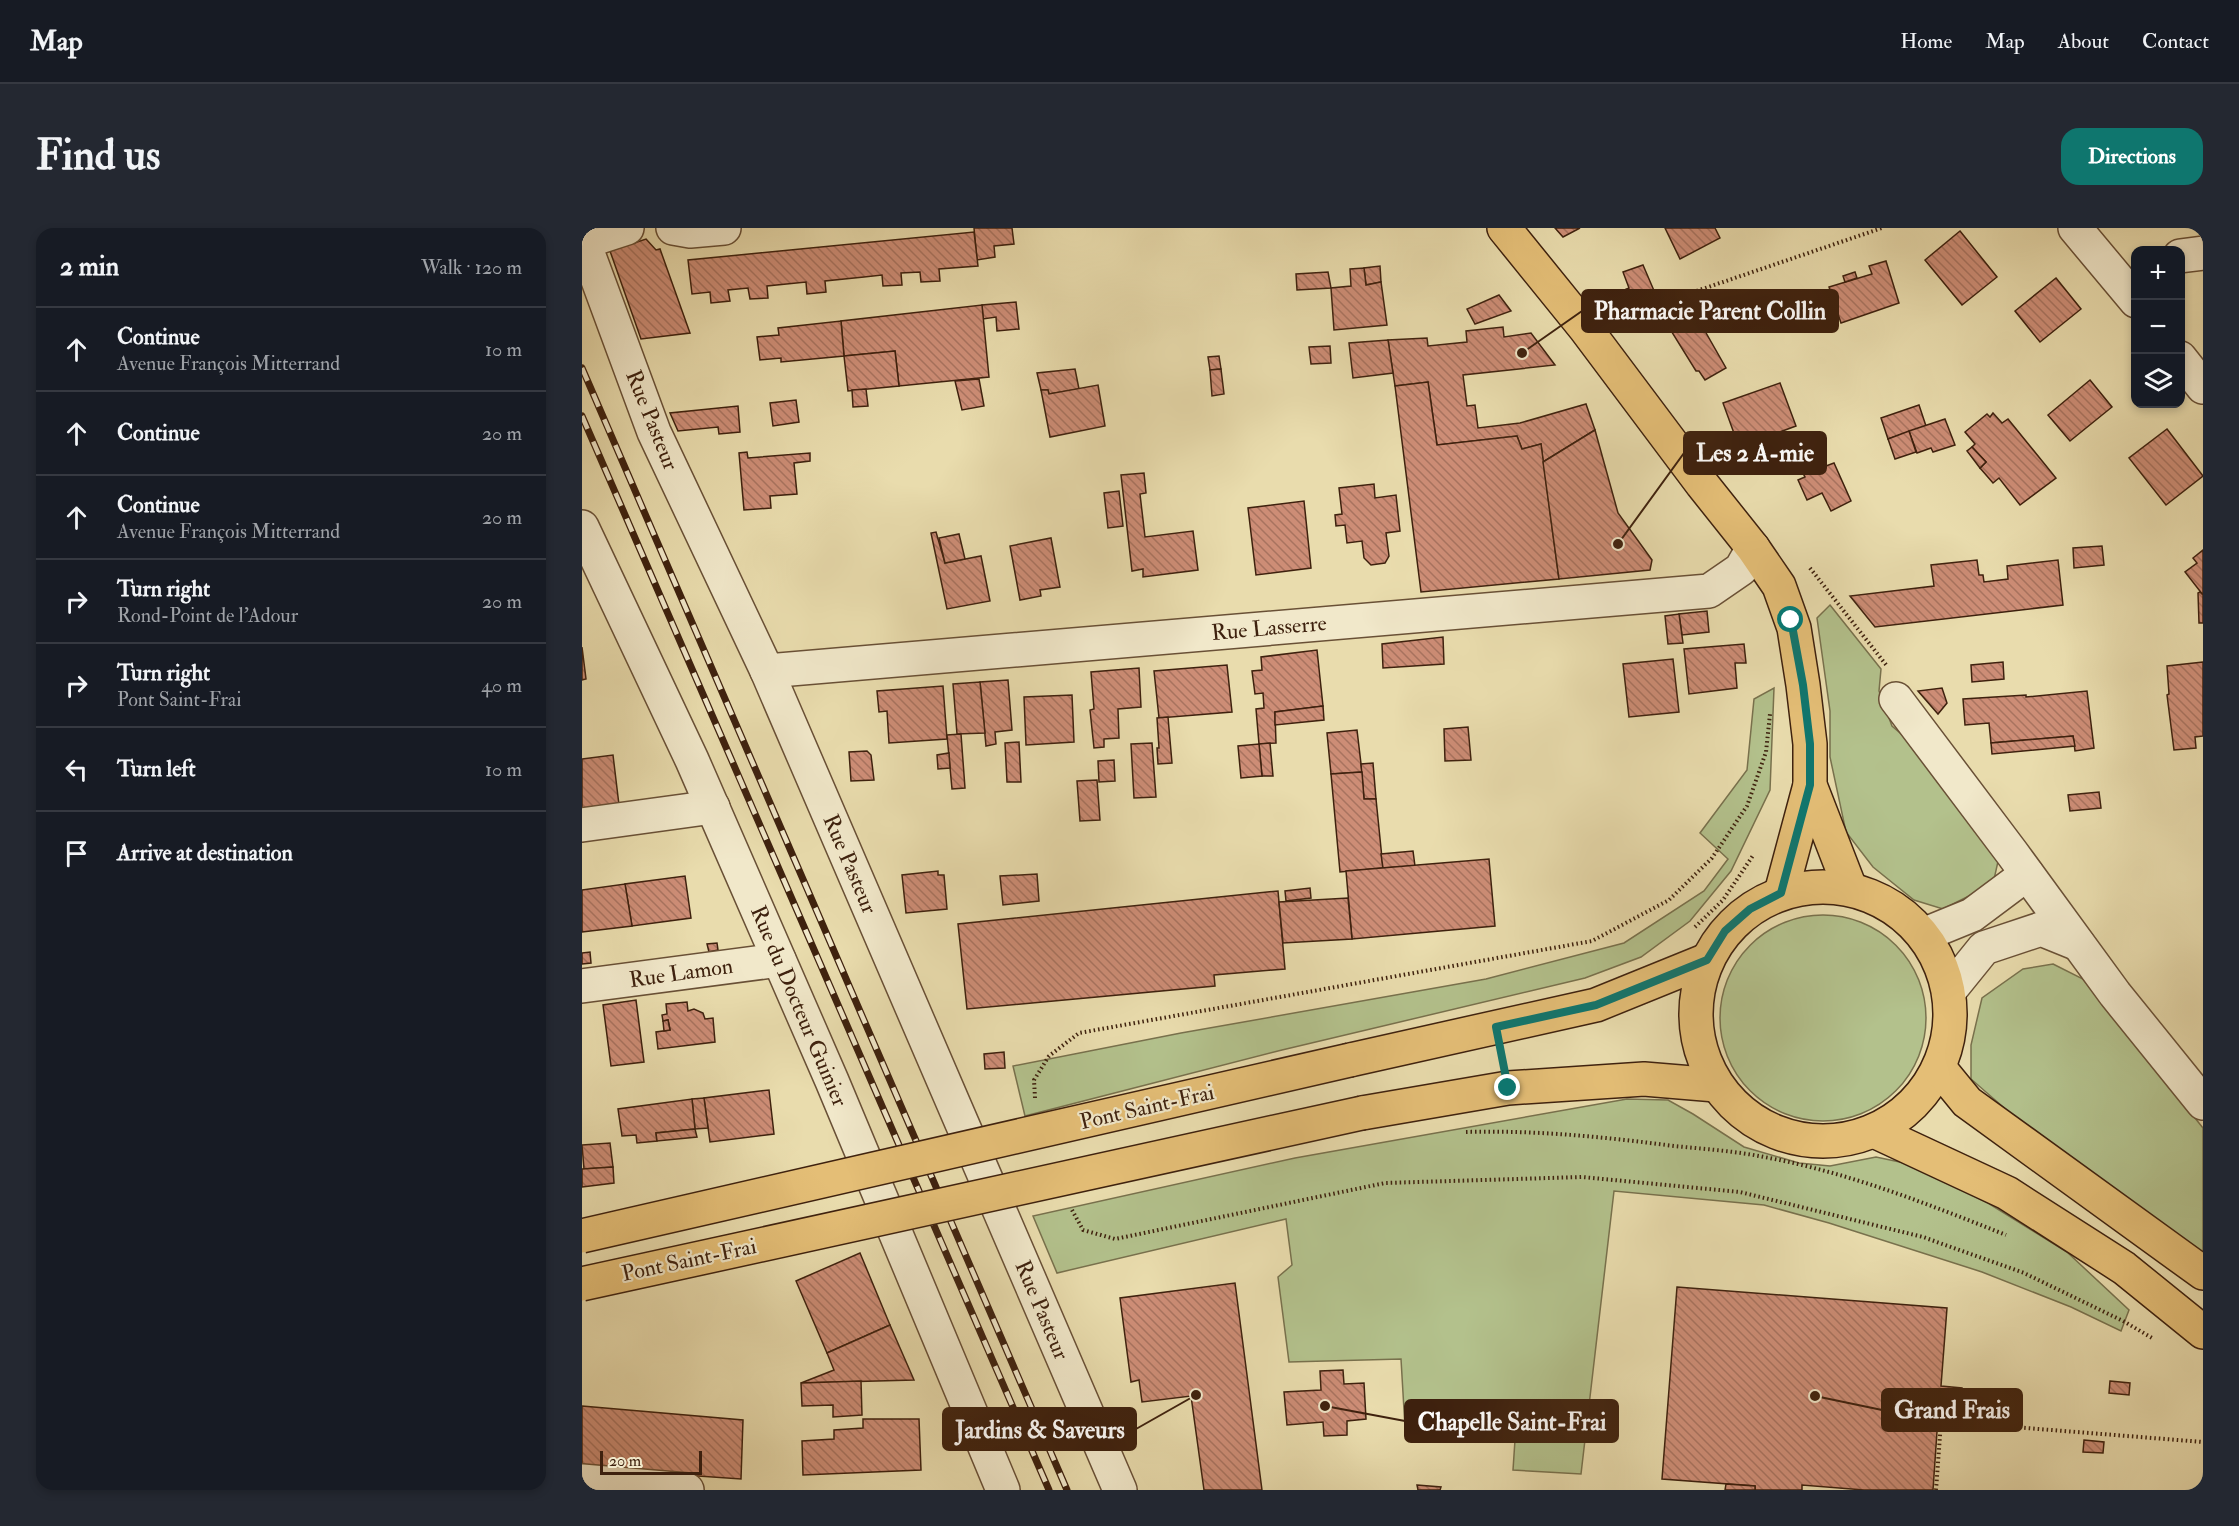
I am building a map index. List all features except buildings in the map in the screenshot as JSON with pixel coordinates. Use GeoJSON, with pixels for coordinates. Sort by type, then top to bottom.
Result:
{"type":"FeatureCollection","features":[{"type":"Feature","properties":{"kind":"main road"},"geometry":{"type":"LineString","coordinates":[[1504,228],[1585,328],[1701,484],[1753,548],[1779,586],[1794,628],[1810,744],[1810,785],[1781,893]]}},
{"type":"Feature","properties":{"kind":"main road"},"geometry":{"type":"LineString","coordinates":[[1810,785],[1850,888]]}},
{"type":"Feature","properties":{"kind":"main road"},"geometry":{"type":"LineString","coordinates":[[1850,888],[1885,901],[1914,923],[1936,952],[1950,990],[1951,1030],[1940,1069],[1887,1126],[1851,1139],[1812,1141],[1775,1133],[1742,1113],[1716,1085],[1699,1045],[1695,1002],[1707,960],[1725,931],[1750,909],[1781,893],[1850,888]]}},
{"type":"Feature","properties":{"kind":"main road","name":"Pont Saint-Frai"},"geometry":{"type":"LineString","coordinates":[[582,1236],[1596,1005],[1707,960]]}},
{"type":"Feature","properties":{"kind":"main road"},"geometry":{"type":"LineString","coordinates":[[1940,1069],[1967,1102],[2203,1274]]}},
{"type":"Feature","properties":{"kind":"main road","name":"Pont Saint-Frai"},"geometry":{"type":"LineString","coordinates":[[582,1284],[1362,1113],[1508,1088],[1644,1079],[1716,1085]]}},
{"type":"Feature","properties":{"kind":"main road"},"geometry":{"type":"LineString","coordinates":[[1874,1131],[2007,1193],[2124,1268],[2202,1330]]}},
{"type":"Feature","properties":{"kind":"street"},"geometry":{"type":"LineString","coordinates":[[583,239],[627,228]]}},
{"type":"Feature","properties":{"kind":"street"},"geometry":{"type":"LineString","coordinates":[[673,228],[690,231],[724,228]]}},
{"type":"Feature","properties":{"kind":"street"},"geometry":{"type":"LineString","coordinates":[[2075,228],[2131,286]]}},
{"type":"Feature","properties":{"kind":"street","name":"Rue Pasteur"},"geometry":{"type":"LineString","coordinates":[[583,239],[654,432],[766,671],[1120,1490]]}},
{"type":"Feature","properties":{"kind":"street"},"geometry":{"type":"LineString","coordinates":[[2185,255],[2203,253]]}},
{"type":"Feature","properties":{"kind":"street"},"geometry":{"type":"LineString","coordinates":[[2185,363],[2203,387]]}},
{"type":"Feature","properties":{"kind":"street","name":"Rue du Docteur Guinier"},"geometry":{"type":"LineString","coordinates":[[582,528],[589,561],[713,807],[837,1091],[1003,1490]]}},
{"type":"Feature","properties":{"kind":"street","name":"Rue Lasserre"},"geometry":{"type":"LineString","coordinates":[[766,671],[1709,591],[1741,569],[1753,548]]}},
{"type":"Feature","properties":{"kind":"street"},"geometry":{"type":"LineString","coordinates":[[1896,699],[2115,994],[2203,1103]]}},
{"type":"Feature","properties":{"kind":"street"},"geometry":{"type":"LineString","coordinates":[[582,825],[713,807]]}},
{"type":"Feature","properties":{"kind":"street"},"geometry":{"type":"LineString","coordinates":[[1923,935],[1972,915],[2027,874]]}},
{"type":"Feature","properties":{"kind":"street"},"geometry":{"type":"LineString","coordinates":[[1950,990],[1984,948],[2041,929],[2078,944]]}},
{"type":"Feature","properties":{"kind":"street","name":"Rue Lamon"},"geometry":{"type":"LineString","coordinates":[[582,986],[779,960]]}},
{"type":"Feature","properties":{"kind":"street"},"geometry":{"type":"LineString","coordinates":[[582,1481],[687,1490]]}},
{"type":"Feature","properties":{"kind":"path"},"geometry":{"type":"LineString","coordinates":[[1585,328],[1882,228]]}},
{"type":"Feature","properties":{"kind":"path"},"geometry":{"type":"LineString","coordinates":[[1036,1107],[1034,1080],[1049,1056],[1079,1033],[1592,941],[1669,900],[1712,858],[1747,806],[1766,752],[1770,712]]}},
{"type":"Feature","properties":{"kind":"path"},"geometry":{"type":"LineString","coordinates":[[1694,928],[1723,900],[1757,849]]}},
{"type":"Feature","properties":{"kind":"path"},"geometry":{"type":"LineString","coordinates":[[1458,1132],[1527,1132],[1633,1141],[1764,1157],[1913,1198],[2007,1236]]}},
{"type":"Feature","properties":{"kind":"path"},"geometry":{"type":"LineString","coordinates":[[1069,1205],[1083,1230],[1115,1239],[1385,1183],[1582,1177],[1740,1192],[1923,1236],[2024,1273],[2123,1321],[2161,1344]]}},
{"type":"Feature","properties":{"kind":"path"},"geometry":{"type":"LineString","coordinates":[[1960,1404],[1965,1404],[1963,1423]]}},
{"type":"Feature","properties":{"kind":"path"},"geometry":{"type":"LineString","coordinates":[[1936,1490],[1941,1422],[2203,1442]]}},
{"type":"Feature","properties":{"kind":"green space"},"geometry":{"type":"Polygon","coordinates":[[[1830,605],[1881,669],[1879,691],[1892,726],[1933,761],[1999,857],[1993,884],[1943,909],[1914,900],[1873,867],[1846,832],[1830,757],[1830,711],[1817,618],[1830,605]]]}},
{"type":"Feature","properties":{"kind":"green space"},"geometry":{"type":"Polygon","coordinates":[[[1774,688],[1770,790],[1731,871],[1690,921],[1641,957],[1585,978],[1282,1050],[1025,1116],[1013,1066],[1181,1033],[1486,979],[1624,943],[1704,891],[1728,859],[1700,833],[1747,770],[1754,699],[1774,688]]]}},
{"type":"Feature","properties":{"kind":"green space"},"geometry":{"type":"Polygon","coordinates":[[[1813,915],[1833,915],[1853,919],[1872,927],[1896,945],[1914,969],[1922,988],[1926,1018],[1922,1048],[1914,1067],[1896,1091],[1872,1109],[1853,1117],[1833,1121],[1813,1121],[1793,1117],[1774,1109],[1758,1098],[1743,1083],[1732,1067],[1724,1048],[1720,1028],[1720,1008],[1724,988],[1732,969],[1743,953],[1758,938],[1774,927],[1793,919],[1813,915]]]}},
{"type":"Feature","properties":{"kind":"green space"},"geometry":{"type":"Polygon","coordinates":[[[2053,964],[2083,979],[2203,1128],[2203,1253],[2010,1113],[1971,1079],[1971,1045],[1982,998],[2023,969],[2053,964]]]}},
{"type":"Feature","properties":{"kind":"green space"},"geometry":{"type":"Polygon","coordinates":[[[1627,1099],[1668,1100],[1744,1147],[1799,1163],[1830,1166],[1876,1157],[1914,1165],[1988,1203],[2067,1252],[2129,1310],[2121,1331],[2071,1307],[1982,1272],[1829,1223],[1764,1205],[1614,1191],[1581,1474],[1513,1470],[1515,1440],[1405,1427],[1401,1359],[1289,1362],[1278,1277],[1292,1265],[1286,1219],[1057,1273],[1033,1216],[1295,1158],[1627,1099]]]}},
{"type":"Feature","properties":{"kind":"railway"},"geometry":{"type":"LineString","coordinates":[[582,368],[1067,1490]]}},
{"type":"Feature","properties":{"kind":"railway"},"geometry":{"type":"LineString","coordinates":[[582,416],[1049,1490]]}},
{"type":"Feature","properties":{"kind":"place","name":"Pharmacie Parent Collin"},"geometry":{"type":"Point","coordinates":[1522,353]}},
{"type":"Feature","properties":{"kind":"place","name":"Les 2 A-mie"},"geometry":{"type":"Point","coordinates":[1618,544]}},
{"type":"Feature","properties":{"kind":"place","name":"Jardins & Saveurs"},"geometry":{"type":"Point","coordinates":[1196,1395]}},
{"type":"Feature","properties":{"kind":"place","name":"Grand Frais"},"geometry":{"type":"Point","coordinates":[1815,1396]}},
{"type":"Feature","properties":{"kind":"place","name":"Chapelle Saint-Frai"},"geometry":{"type":"Point","coordinates":[1325,1406]}},
{"type":"Feature","properties":{"kind":"route"},"geometry":{"type":"LineString","coordinates":[[1508,1088],[1496,1027],[1596,1005],[1707,960],[1725,931],[1750,909],[1781,893],[1810,785],[1810,744],[1803,685],[1791,620]]}}]}
